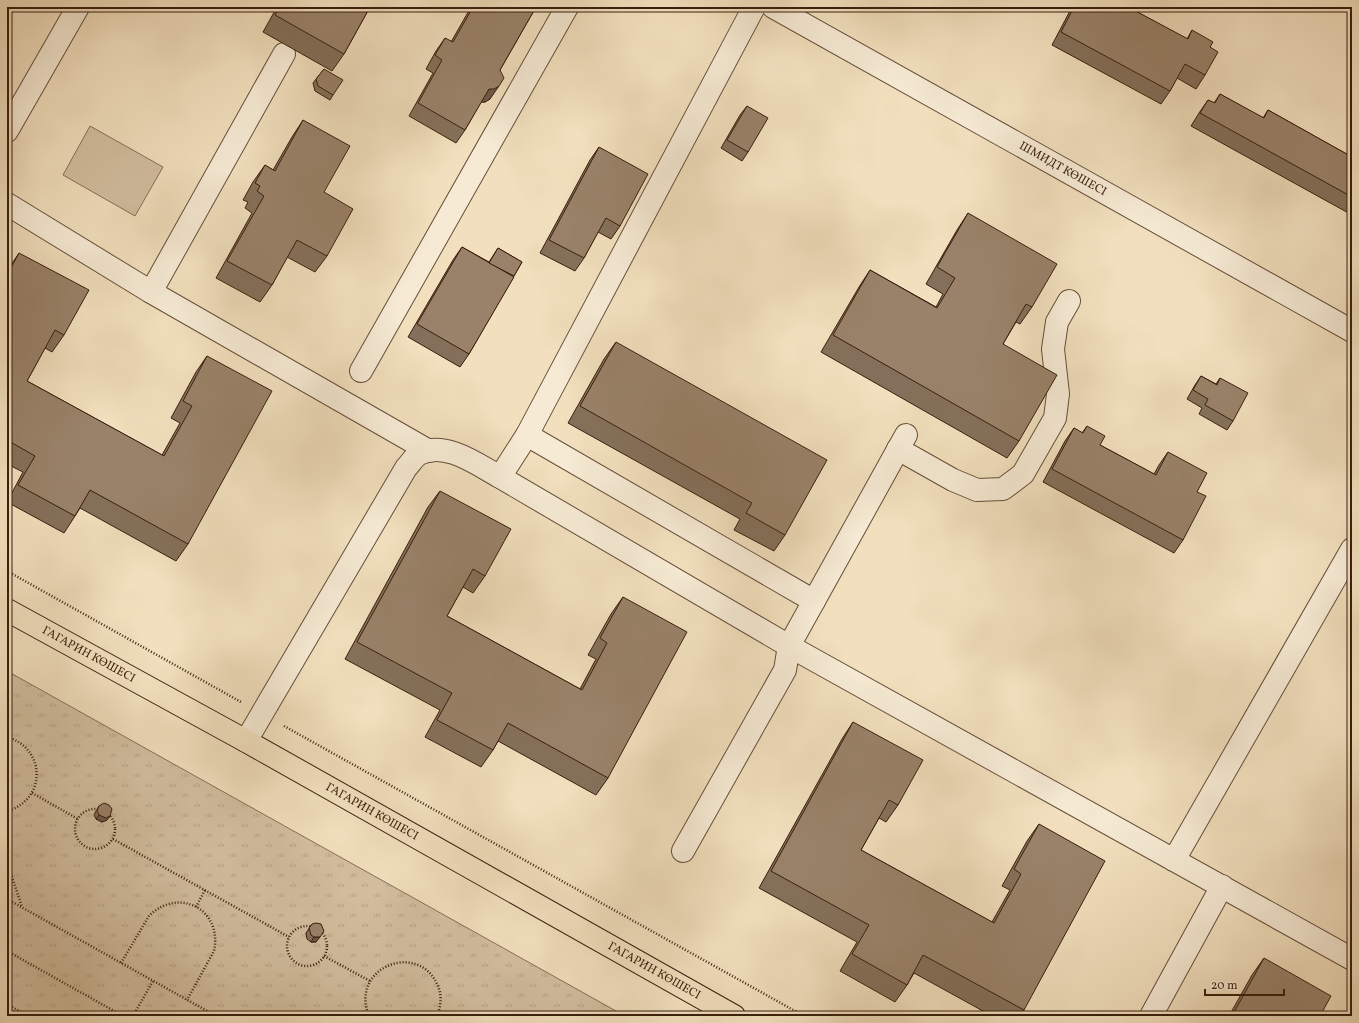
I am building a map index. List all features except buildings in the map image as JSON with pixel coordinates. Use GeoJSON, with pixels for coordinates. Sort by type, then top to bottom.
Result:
{"type":"FeatureCollection","features":[{"type":"Feature","properties":{"kind":"main road","name":"ГАГАРИН КӨШЕСІ"},"geometry":{"type":"LineString","coordinates":[[7,610],[246,741],[734,1016]]}},
{"type":"Feature","properties":{"kind":"street"},"geometry":{"type":"LineString","coordinates":[[7,131],[78,7]]}},
{"type":"Feature","properties":{"kind":"street"},"geometry":{"type":"LineString","coordinates":[[361,371],[567,7]]}},
{"type":"Feature","properties":{"kind":"street"},"geometry":{"type":"LineString","coordinates":[[500,477],[527,435],[754,7]]}},
{"type":"Feature","properties":{"kind":"street","name":"ШМИДТ КӨШЕСІ"},"geometry":{"type":"LineString","coordinates":[[774,7],[1352,331]]}},
{"type":"Feature","properties":{"kind":"street"},"geometry":{"type":"LineString","coordinates":[[151,292],[284,54]]}},
{"type":"Feature","properties":{"kind":"street"},"geometry":{"type":"LineString","coordinates":[[7,204],[151,292],[429,451]]}},
{"type":"Feature","properties":{"kind":"street"},"geometry":{"type":"LineString","coordinates":[[683,851],[785,670],[790,646],[902,442],[953,480],[977,490],[1003,489],[1023,474],[1055,418],[1058,394],[1053,349],[1057,322],[1069,301]]}},
{"type":"Feature","properties":{"kind":"street"},"geometry":{"type":"LineString","coordinates":[[527,435],[814,601]]}},
{"type":"Feature","properties":{"kind":"street"},"geometry":{"type":"LineString","coordinates":[[246,741],[406,468],[418,454],[429,451],[446,451],[461,456],[500,477],[790,646],[1352,959]]}},
{"type":"Feature","properties":{"kind":"street"},"geometry":{"type":"LineString","coordinates":[[1174,860],[1352,550]]}},
{"type":"Feature","properties":{"kind":"street"},"geometry":{"type":"LineString","coordinates":[[1151,1016],[1222,886]]}},
{"type":"Feature","properties":{"kind":"path"},"geometry":{"type":"LineString","coordinates":[[7,571],[804,1016]]}},
{"type":"Feature","properties":{"kind":"path"},"geometry":{"type":"LineString","coordinates":[[7,737],[18,741],[33,758],[37,772],[32,793],[22,805],[7,811]]}},
{"type":"Feature","properties":{"kind":"path"},"geometry":{"type":"LineString","coordinates":[[32,793],[78,819]]}},
{"type":"Feature","properties":{"kind":"path"},"geometry":{"type":"LineString","coordinates":[[90,809],[105,811],[115,823],[113,839],[108,845],[101,848],[85,846],[76,834],[75,826],[78,819],[90,809]]}},
{"type":"Feature","properties":{"kind":"path"},"geometry":{"type":"LineString","coordinates":[[113,839],[289,937]]}},
{"type":"Feature","properties":{"kind":"path"},"geometry":{"type":"LineString","coordinates":[[7,862],[22,907]]}},
{"type":"Feature","properties":{"kind":"path"},"geometry":{"type":"LineString","coordinates":[[196,907],[205,890]]}},
{"type":"Feature","properties":{"kind":"path"},"geometry":{"type":"LineString","coordinates":[[7,899],[216,1016]]}},
{"type":"Feature","properties":{"kind":"path"},"geometry":{"type":"LineString","coordinates":[[121,963],[154,910],[174,902],[182,902],[196,907],[211,923],[216,936],[214,951],[187,1000]]}},
{"type":"Feature","properties":{"kind":"path"},"geometry":{"type":"LineString","coordinates":[[309,926],[316,929],[322,934],[326,941],[327,948],[324,956],[312,966],[297,964],[291,959],[288,952],[287,944],[289,937],[294,930],[301,927],[309,926]]}},
{"type":"Feature","properties":{"kind":"path"},"geometry":{"type":"LineString","coordinates":[[7,951],[123,1016]]}},
{"type":"Feature","properties":{"kind":"path"},"geometry":{"type":"LineString","coordinates":[[324,956],[370,981]]}},
{"type":"Feature","properties":{"kind":"path"},"geometry":{"type":"LineString","coordinates":[[368,1016],[365,1002],[367,988],[370,981],[380,970],[393,963],[408,962],[422,967],[433,977],[439,990],[440,1005],[437,1016]]}},
{"type":"Feature","properties":{"kind":"path"},"geometry":{"type":"LineString","coordinates":[[133,1016],[153,981]]}},
{"type":"Feature","properties":{"kind":"path"},"geometry":{"type":"LineString","coordinates":[[7,1004],[28,1016]]}},
{"type":"Feature","properties":{"kind":"green space"},"geometry":{"type":"Polygon","coordinates":[[[90,126],[163,167],[135,216],[63,175],[90,126]]]}},
{"type":"Feature","properties":{"kind":"green space"},"geometry":{"type":"Polygon","coordinates":[[[7,671],[625,1016],[7,1016],[7,671]]]}}]}
